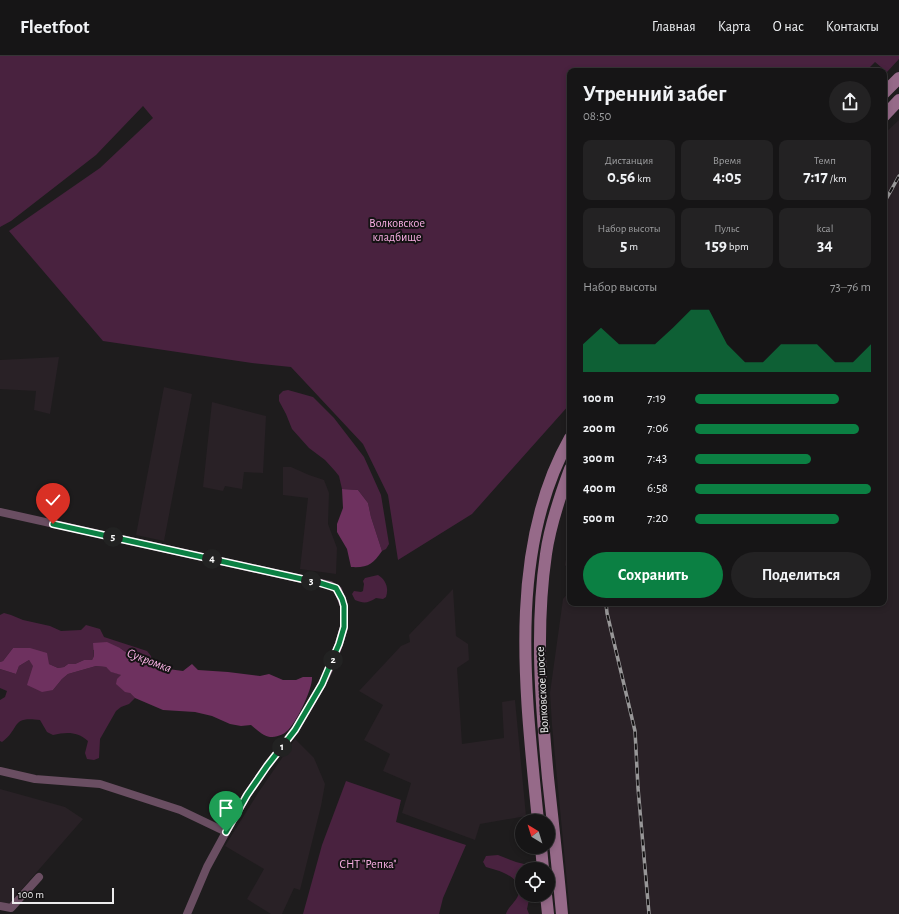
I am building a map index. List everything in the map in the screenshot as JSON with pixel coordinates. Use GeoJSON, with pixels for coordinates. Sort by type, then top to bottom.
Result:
{"type":"FeatureCollection","features":[{"type":"Feature","properties":{"kind":"main road"},"geometry":{"type":"LineString","coordinates":[[887,91],[899,78]]}},
{"type":"Feature","properties":{"kind":"main road"},"geometry":{"type":"LineString","coordinates":[[887,113],[899,100]]}},
{"type":"Feature","properties":{"kind":"main road","name":"Волковское шоссе"},"geometry":{"type":"LineString","coordinates":[[537,814],[529,721],[525,624],[529,576],[537,526],[550,483],[567,445]]}},
{"type":"Feature","properties":{"kind":"main road","name":"Волковское шоссе"},"geometry":{"type":"LineString","coordinates":[[562,914],[543,728],[539,625],[549,537],[567,477]]}},
{"type":"Feature","properties":{"kind":"main road"},"geometry":{"type":"LineString","coordinates":[[547,902],[548,914]]}},
{"type":"Feature","properties":{"kind":"street"},"geometry":{"type":"LineString","coordinates":[[0,512],[330,585],[338,590],[344,606],[344,627],[332,663],[322,684],[295,730],[259,778],[226,832],[207,867],[187,914]]}},
{"type":"Feature","properties":{"kind":"street"},"geometry":{"type":"LineString","coordinates":[[0,771],[36,779],[100,784],[180,810],[226,832]]}},
{"type":"Feature","properties":{"kind":"street"},"geometry":{"type":"LineString","coordinates":[[0,906],[11,908],[39,877]]}},
{"type":"Feature","properties":{"kind":"shaded area"},"geometry":{"type":"Polygon","coordinates":[[[899,120],[899,914],[570,914],[550,693],[563,599],[567,594],[567,606],[887,606],[887,131],[899,120]]]}},
{"type":"Feature","properties":{"kind":"shaded area"},"geometry":{"type":"Polygon","coordinates":[[[59,357],[50,414],[34,410],[36,391],[0,389],[0,360],[59,357]]]}},
{"type":"Feature","properties":{"kind":"shaded area"},"geometry":{"type":"Polygon","coordinates":[[[164,387],[192,394],[164,541],[136,535],[164,387]]]}},
{"type":"Feature","properties":{"kind":"shaded area"},"geometry":{"type":"Polygon","coordinates":[[[212,402],[266,416],[263,473],[244,472],[242,489],[225,486],[223,491],[203,487],[212,402]]]}},
{"type":"Feature","properties":{"kind":"shaded area"},"geometry":{"type":"Polygon","coordinates":[[[283,467],[291,467],[324,480],[329,493],[328,524],[337,548],[336,574],[300,569],[308,498],[283,495],[283,467]]]}},
{"type":"Feature","properties":{"kind":"shaded area"},"geometry":{"type":"Polygon","coordinates":[[[342,489],[358,490],[368,503],[382,551],[373,562],[366,566],[351,567],[347,549],[337,532],[337,524],[343,508],[342,489]]]}},
{"type":"Feature","properties":{"kind":"shaded area"},"geometry":{"type":"Polygon","coordinates":[[[567,553],[567,567],[565,565],[567,553]]]}},
{"type":"Feature","properties":{"kind":"shaded area"},"geometry":{"type":"Polygon","coordinates":[[[453,589],[456,636],[468,644],[469,660],[457,668],[462,744],[504,738],[502,702],[515,700],[526,814],[515,814],[515,818],[480,824],[475,840],[402,813],[411,783],[383,771],[390,754],[364,740],[383,705],[359,691],[401,646],[410,642],[409,635],[453,589]]]}},
{"type":"Feature","properties":{"kind":"shaded area"},"geometry":{"type":"Polygon","coordinates":[[[107,642],[127,653],[139,655],[145,660],[168,669],[183,671],[192,664],[198,670],[260,676],[269,674],[283,680],[296,680],[303,677],[312,677],[312,682],[303,706],[291,727],[281,735],[270,737],[262,734],[251,725],[241,726],[230,724],[212,716],[195,712],[163,710],[135,698],[130,693],[125,692],[116,684],[117,679],[121,675],[111,672],[106,667],[96,666],[68,674],[53,690],[42,692],[27,685],[33,666],[29,660],[19,666],[16,674],[0,669],[0,662],[3,661],[13,648],[30,648],[47,653],[49,664],[58,668],[84,660],[92,660],[94,656],[93,643],[107,642]]]}},
{"type":"Feature","properties":{"kind":"shaded area"},"geometry":{"type":"Polygon","coordinates":[[[295,739],[314,758],[325,784],[300,890],[294,888],[282,914],[271,914],[247,899],[264,869],[225,846],[258,793],[295,739]]]}},
{"type":"Feature","properties":{"kind":"shaded area"},"geometry":{"type":"Polygon","coordinates":[[[0,789],[65,807],[83,819],[8,905],[0,904],[0,789]]]}},
{"type":"Feature","properties":{"kind":"green space","name":"Волковское кладбище"},"geometry":{"type":"Polygon","coordinates":[[[0,56],[899,56],[899,59],[887,72],[887,68],[882,68],[875,62],[869,68],[567,68],[567,407],[472,514],[398,560],[388,495],[363,444],[291,367],[252,363],[103,341],[9,231],[100,168],[153,118],[143,106],[96,155],[11,221],[0,227],[0,56]]]}},
{"type":"Feature","properties":{"kind":"green space"},"geometry":{"type":"Polygon","coordinates":[[[288,390],[313,397],[334,418],[364,457],[381,495],[389,544],[386,549],[382,551],[368,503],[358,490],[342,489],[339,476],[335,471],[325,460],[309,448],[292,429],[279,401],[279,395],[283,391],[288,390]]]}},
{"type":"Feature","properties":{"kind":"green space"},"geometry":{"type":"Polygon","coordinates":[[[378,575],[386,584],[386,597],[383,599],[376,598],[366,602],[355,600],[352,594],[354,591],[363,591],[363,581],[365,578],[378,575]]]}},
{"type":"Feature","properties":{"kind":"green space"},"geometry":{"type":"Polygon","coordinates":[[[4,613],[23,620],[50,626],[61,631],[81,630],[86,625],[100,629],[104,637],[147,651],[151,656],[152,663],[139,655],[127,653],[120,648],[93,650],[94,656],[92,660],[84,660],[58,668],[13,648],[3,661],[0,662],[0,615],[4,613]]]}},
{"type":"Feature","properties":{"kind":"green space"},"geometry":{"type":"Polygon","coordinates":[[[29,660],[53,690],[68,674],[96,666],[106,667],[112,672],[122,675],[130,693],[135,698],[129,704],[116,711],[100,739],[99,758],[94,760],[87,759],[85,753],[88,741],[80,735],[62,733],[53,735],[47,732],[40,720],[31,719],[20,722],[8,737],[2,742],[0,741],[0,700],[5,697],[7,691],[0,688],[0,669],[16,674],[19,666],[29,660]]]}},
{"type":"Feature","properties":{"kind":"green space","name":"СНТ \"Репка\""},"geometry":{"type":"Polygon","coordinates":[[[346,781],[401,800],[396,822],[466,845],[443,898],[439,914],[303,914],[322,845],[346,781]]]}},
{"type":"Feature","properties":{"kind":"green space"},"geometry":{"type":"Polygon","coordinates":[[[498,855],[516,862],[515,881],[500,871],[486,867],[483,862],[486,856],[498,855]]]}},
{"type":"Feature","properties":{"kind":"green space"},"geometry":{"type":"Polygon","coordinates":[[[515,900],[515,902],[528,902],[527,909],[529,914],[506,914],[515,900]]]}},
{"type":"Feature","properties":{"kind":"railway"},"geometry":{"type":"LineString","coordinates":[[887,198],[899,176]]}},
{"type":"Feature","properties":{"kind":"railway"},"geometry":{"type":"LineString","coordinates":[[606,606],[635,731],[638,788],[649,914]]}},
{"type":"Feature","properties":{"kind":"route"},"geometry":{"type":"LineString","coordinates":[[53,524],[330,585],[338,590],[344,606],[344,627],[332,663],[322,684],[295,730],[247,795],[226,832]]}},
{"type":"Feature","properties":{"kind":"water label","name":"Сукромка"},"geometry":{"type":"Point","coordinates":[149,661]}}]}
